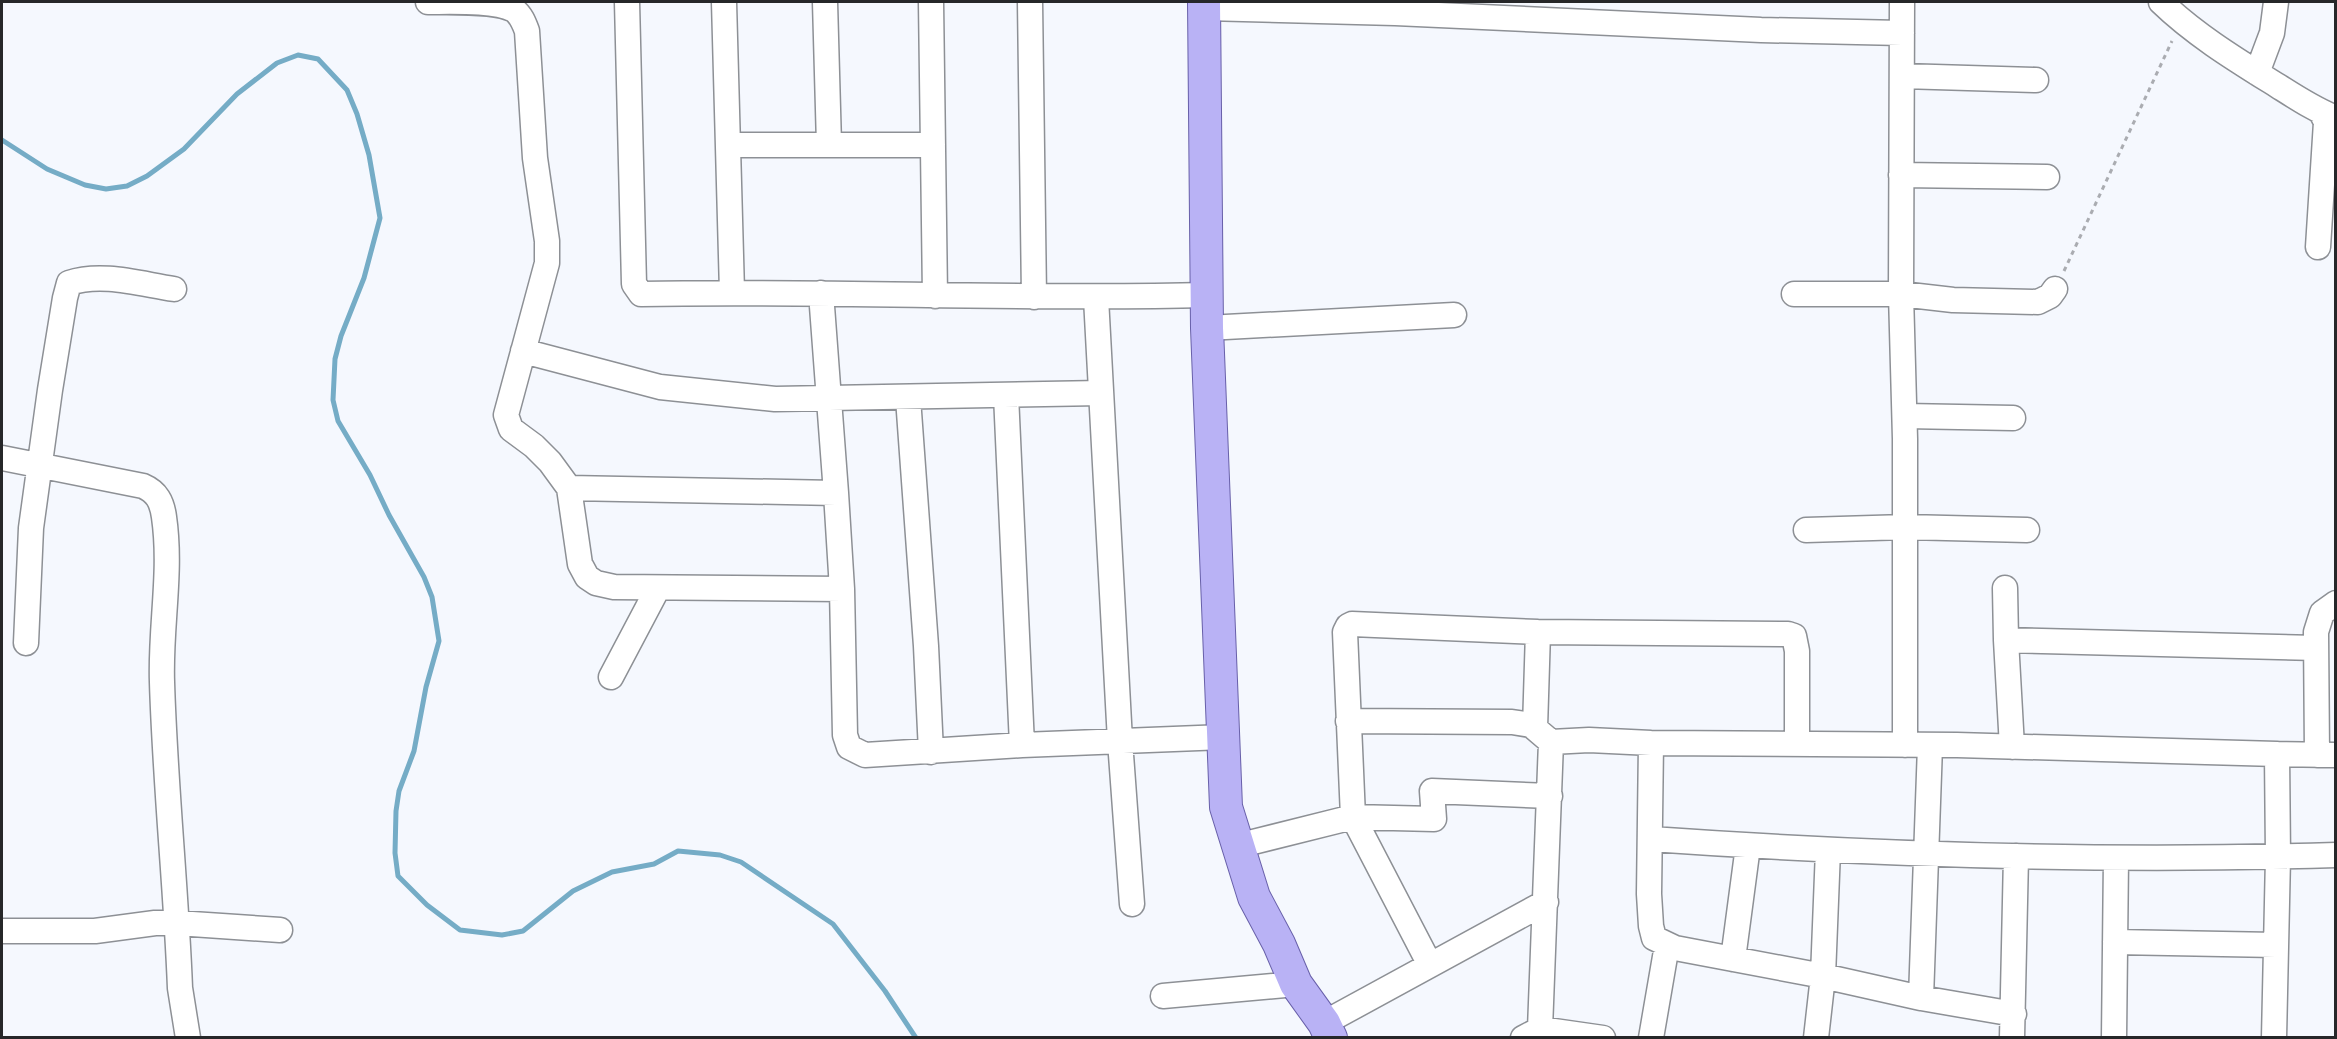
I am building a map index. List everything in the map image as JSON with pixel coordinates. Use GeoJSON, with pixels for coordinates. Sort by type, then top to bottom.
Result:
{"type":"FeatureCollection","features":[{"type":"Feature","properties":{"kind":"main road"},"geometry":{"type":"LineString","coordinates":[[1204,5],[1206,295],[1226,807],[1254,897],[1279,944],[1296,984],[1327,1030]]}},
{"type":"Feature","properties":{"kind":"street"},"geometry":{"type":"LineString","coordinates":[[428,2],[502,4],[514,10],[523,20],[527,31],[531,113],[547,241],[547,263],[508,407],[507,422],[511,429],[534,446],[550,462],[569,488],[580,564],[588,577],[596,583],[614,586],[842,589]]}},
{"type":"Feature","properties":{"kind":"street"},"geometry":{"type":"LineString","coordinates":[[627,2],[635,287],[641,294],[732,292],[1096,298],[1206,295]]}},
{"type":"Feature","properties":{"kind":"street"},"geometry":{"type":"LineString","coordinates":[[724,2],[732,292]]}},
{"type":"Feature","properties":{"kind":"street"},"geometry":{"type":"LineString","coordinates":[[825,2],[829,145]]}},
{"type":"Feature","properties":{"kind":"street"},"geometry":{"type":"LineString","coordinates":[[931,2],[935,296]]}},
{"type":"Feature","properties":{"kind":"street"},"geometry":{"type":"LineString","coordinates":[[1030,2],[1034,297]]}},
{"type":"Feature","properties":{"kind":"street"},"geometry":{"type":"LineString","coordinates":[[1902,2],[1901,294],[1906,527],[1905,745]]}},
{"type":"Feature","properties":{"kind":"street"},"geometry":{"type":"LineString","coordinates":[[2161,2],[2184,11],[2257,73],[2328,115],[2326,122],[2328,203],[2318,247]]}},
{"type":"Feature","properties":{"kind":"street"},"geometry":{"type":"LineString","coordinates":[[2257,73],[2272,33],[2276,2]]}},
{"type":"Feature","properties":{"kind":"street"},"geometry":{"type":"LineString","coordinates":[[1204,5],[1446,8],[1761,30],[1902,33]]}},
{"type":"Feature","properties":{"kind":"street"},"geometry":{"type":"LineString","coordinates":[[1902,76],[2036,80]]}},
{"type":"Feature","properties":{"kind":"street"},"geometry":{"type":"LineString","coordinates":[[728,145],[933,145]]}},
{"type":"Feature","properties":{"kind":"street"},"geometry":{"type":"LineString","coordinates":[[1901,175],[2047,177]]}},
{"type":"Feature","properties":{"kind":"street"},"geometry":{"type":"LineString","coordinates":[[26,643],[31,528],[64,298],[69,283],[96,278],[174,289]]}},
{"type":"Feature","properties":{"kind":"street"},"geometry":{"type":"LineString","coordinates":[[1794,294],[1901,294],[1953,300],[2038,302],[2050,296],[2055,288]]}},
{"type":"Feature","properties":{"kind":"street"},"geometry":{"type":"LineString","coordinates":[[821,293],[842,589],[845,735],[849,747],[865,755],[1022,745],[1224,737]]}},
{"type":"Feature","properties":{"kind":"street"},"geometry":{"type":"LineString","coordinates":[[1096,298],[1120,741],[1132,904]]}},
{"type":"Feature","properties":{"kind":"street"},"geometry":{"type":"LineString","coordinates":[[1207,328],[1454,315]]}},
{"type":"Feature","properties":{"kind":"street"},"geometry":{"type":"LineString","coordinates":[[523,351],[660,387],[775,399],[1101,393]]}},
{"type":"Feature","properties":{"kind":"street"},"geometry":{"type":"LineString","coordinates":[[1006,395],[1022,745]]}},
{"type":"Feature","properties":{"kind":"street"},"geometry":{"type":"LineString","coordinates":[[908,398],[926,646],[931,752]]}},
{"type":"Feature","properties":{"kind":"street"},"geometry":{"type":"LineString","coordinates":[[1905,416],[2013,418]]}},
{"type":"Feature","properties":{"kind":"street"},"geometry":{"type":"LineString","coordinates":[[2,458],[142,486],[152,490],[159,499],[164,516],[166,546],[161,679],[180,988],[188,1038]]}},
{"type":"Feature","properties":{"kind":"street"},"geometry":{"type":"LineString","coordinates":[[569,488],[836,492]]}},
{"type":"Feature","properties":{"kind":"street"},"geometry":{"type":"LineString","coordinates":[[1806,530],[1906,527],[2027,530]]}},
{"type":"Feature","properties":{"kind":"street"},"geometry":{"type":"LineString","coordinates":[[611,677],[658,588]]}},
{"type":"Feature","properties":{"kind":"street"},"geometry":{"type":"LineString","coordinates":[[2005,588],[2012,747]]}},
{"type":"Feature","properties":{"kind":"street"},"geometry":{"type":"LineString","coordinates":[[1348,721],[1485,720],[1512,722],[1543,735],[1651,743],[1905,745],[2326,755],[2323,661],[2316,632],[2322,613],[2336,603]]}},
{"type":"Feature","properties":{"kind":"street"},"geometry":{"type":"LineString","coordinates":[[1430,966],[1353,817],[1348,721],[1346,632],[1348,626],[1352,624],[1538,632],[1788,634],[1794,636],[1797,651],[1797,744]]}},
{"type":"Feature","properties":{"kind":"street"},"geometry":{"type":"LineString","coordinates":[[1538,632],[1543,735],[1550,796],[1546,902],[1531,1033],[1603,1038]]}},
{"type":"Feature","properties":{"kind":"street"},"geometry":{"type":"LineString","coordinates":[[2006,640],[2323,661]]}},
{"type":"Feature","properties":{"kind":"street"},"geometry":{"type":"LineString","coordinates":[[1651,743],[1651,926],[1653,938],[1675,948],[1823,976],[1921,998],[2013,1026],[2016,856]]}},
{"type":"Feature","properties":{"kind":"street"},"geometry":{"type":"LineString","coordinates":[[1921,998],[1930,746]]}},
{"type":"Feature","properties":{"kind":"street"},"geometry":{"type":"LineString","coordinates":[[2274,1038],[2278,857],[2277,754]]}},
{"type":"Feature","properties":{"kind":"street"},"geometry":{"type":"LineString","coordinates":[[1237,846],[1353,817],[1434,819],[1432,791],[1550,796]]}},
{"type":"Feature","properties":{"kind":"street"},"geometry":{"type":"LineString","coordinates":[[1651,839],[1748,846],[2016,856],[2116,858],[2336,855]]}},
{"type":"Feature","properties":{"kind":"street"},"geometry":{"type":"LineString","coordinates":[[1733,959],[1748,846]]}},
{"type":"Feature","properties":{"kind":"street"},"geometry":{"type":"LineString","coordinates":[[1816,1038],[1823,976],[1828,849]]}},
{"type":"Feature","properties":{"kind":"street"},"geometry":{"type":"LineString","coordinates":[[2114,1038],[2116,858]]}},
{"type":"Feature","properties":{"kind":"street"},"geometry":{"type":"LineString","coordinates":[[1327,1030],[1430,966],[1546,902]]}},
{"type":"Feature","properties":{"kind":"street"},"geometry":{"type":"LineString","coordinates":[[2,931],[95,932],[155,923],[280,930]]}},
{"type":"Feature","properties":{"kind":"street"},"geometry":{"type":"LineString","coordinates":[[2115,942],[2276,945]]}},
{"type":"Feature","properties":{"kind":"street"},"geometry":{"type":"LineString","coordinates":[[1651,1038],[1667,945]]}},
{"type":"Feature","properties":{"kind":"street"},"geometry":{"type":"LineString","coordinates":[[1163,996],[1296,984]]}},
{"type":"Feature","properties":{"kind":"path"},"geometry":{"type":"LineString","coordinates":[[2055,288],[2184,11]]}},
{"type":"Feature","properties":{"kind":"waterway"},"geometry":{"type":"LineString","coordinates":[[2,140],[47,169],[85,185],[106,189],[127,186],[147,176],[184,149],[237,94],[277,63],[298,55],[318,59],[347,90],[357,114],[369,155],[380,218],[364,278],[341,336],[335,359],[333,400],[338,421],[370,475],[389,515],[424,577],[432,597],[439,641],[426,687],[414,751],[399,791],[395,853],[398,876],[427,905],[460,930],[502,935],[523,931],[573,891],[612,872],[654,864],[678,851],[720,855],[741,862],[833,924],[885,991],[916,1038]]}}]}
